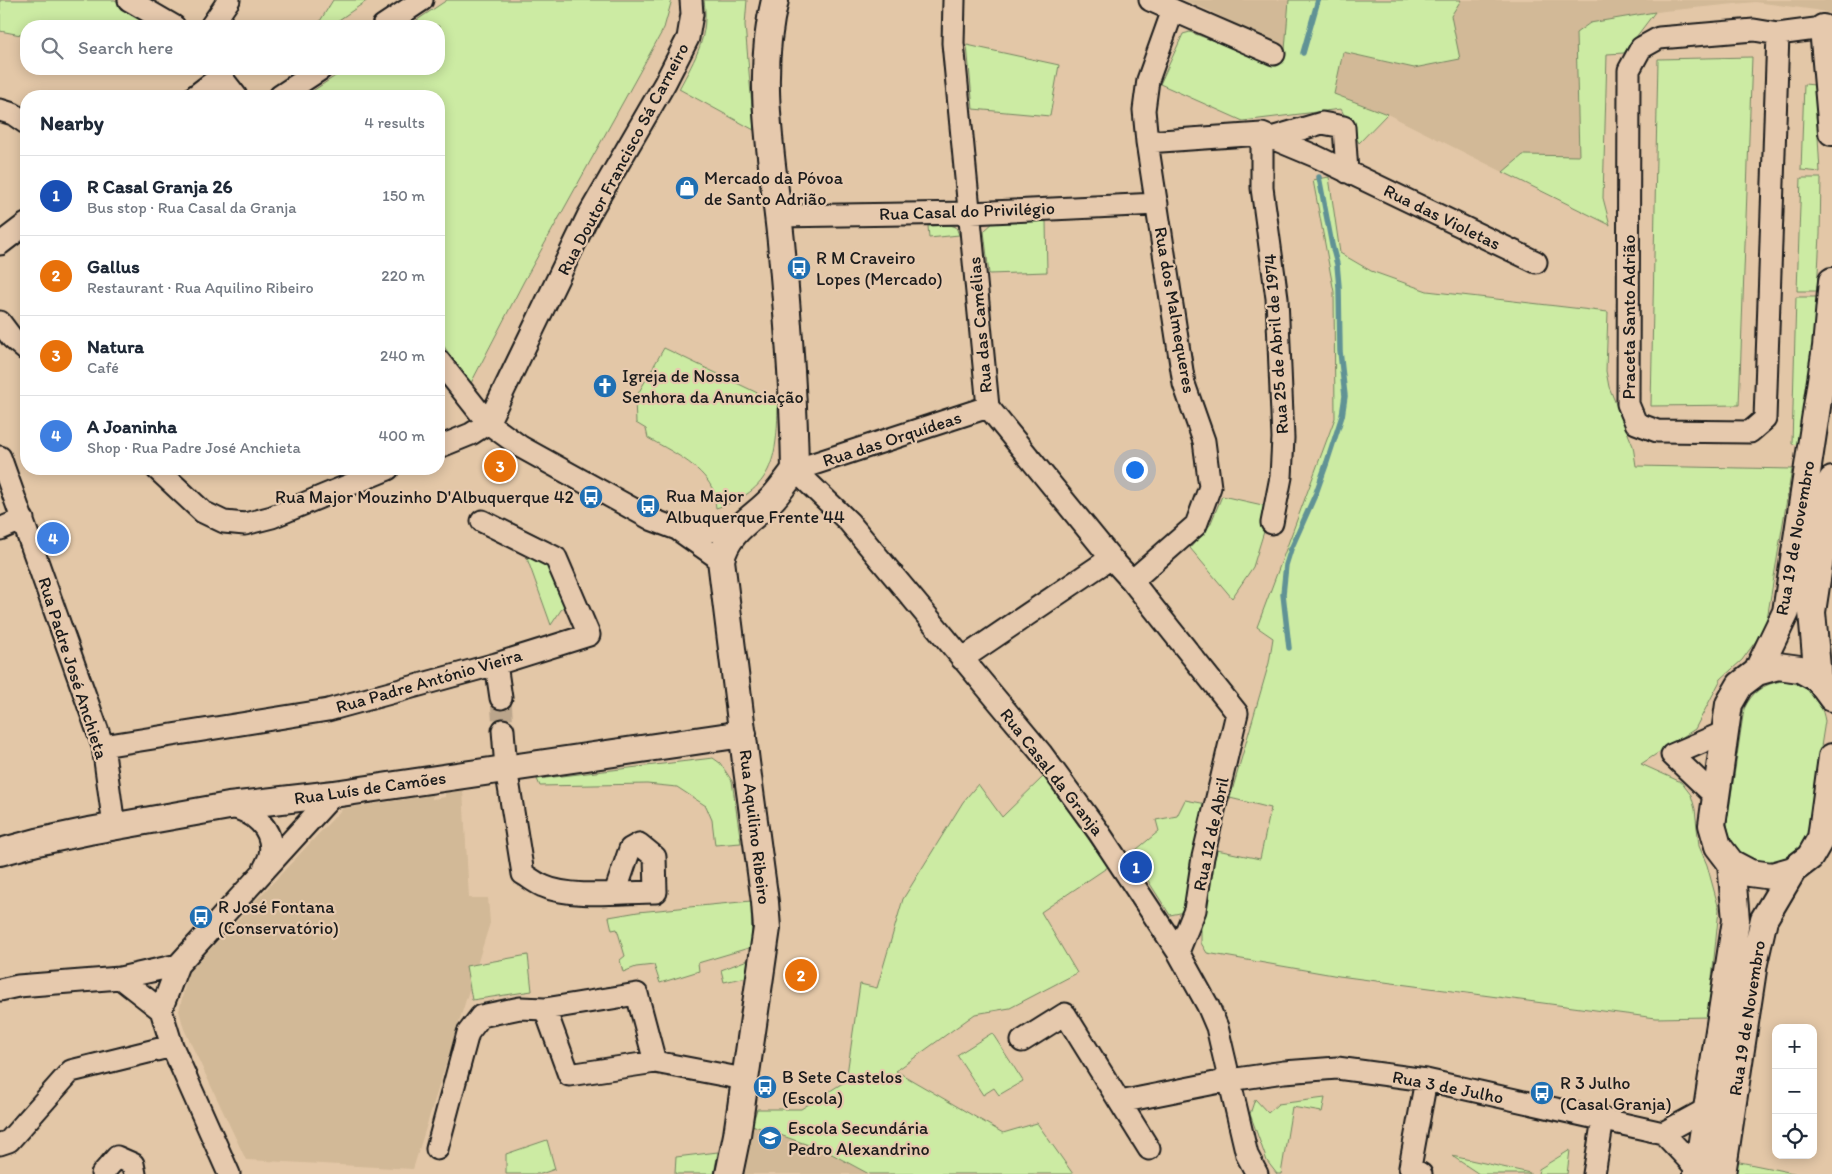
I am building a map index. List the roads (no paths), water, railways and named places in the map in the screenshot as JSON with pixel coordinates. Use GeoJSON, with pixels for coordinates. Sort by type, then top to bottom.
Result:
{"type":"FeatureCollection","features":[{"type":"Feature","properties":{"kind":"street"},"geometry":{"type":"LineString","coordinates":[[129,0],[164,20]]}},
{"type":"Feature","properties":{"kind":"street"},"geometry":{"type":"LineString","coordinates":[[215,20],[229,0]]}},
{"type":"Feature","properties":{"kind":"street"},"geometry":{"type":"LineString","coordinates":[[393,20],[422,0]]}},
{"type":"Feature","properties":{"kind":"street","name":"Rua Doutor Francisco Sá Carneiro"},"geometry":{"type":"LineString","coordinates":[[488,423],[588,216],[665,83],[688,38],[692,14],[691,0]]}},
{"type":"Feature","properties":{"kind":"street"},"geometry":{"type":"LineString","coordinates":[[445,369],[488,423],[521,447],[653,520],[677,530],[722,560],[726,547],[736,531],[772,499],[796,470],[792,382],[781,240],[777,216],[775,179],[769,143],[765,71],[770,21],[775,0]]}},
{"type":"Feature","properties":{"kind":"street","name":"Rua das Camélias"},"geometry":{"type":"LineString","coordinates":[[954,0],[953,43],[988,407],[1132,581],[1237,713]]}},
{"type":"Feature","properties":{"kind":"street"},"geometry":{"type":"LineString","coordinates":[[1150,0],[1274,54]]}},
{"type":"Feature","properties":{"kind":"street","name":"Rua dos Malmequeres"},"geometry":{"type":"LineString","coordinates":[[1132,581],[1196,525],[1210,487],[1204,440],[1184,384],[1147,142],[1144,110],[1148,80],[1173,10]]}},
{"type":"Feature","properties":{"kind":"street","name":"Praceta Santo Adrião"},"geometry":{"type":"LineString","coordinates":[[1778,34],[1765,419],[1750,432],[1656,431],[1636,423],[1628,404],[1629,70],[1641,48],[1659,38],[1754,30],[1778,34],[1828,31]]}},
{"type":"Feature","properties":{"kind":"street"},"geometry":{"type":"LineString","coordinates":[[1828,31],[1832,132]]}},
{"type":"Feature","properties":{"kind":"street"},"geometry":{"type":"LineString","coordinates":[[201,90],[215,75]]}},
{"type":"Feature","properties":{"kind":"street"},"geometry":{"type":"LineString","coordinates":[[220,75],[232,90]]}},
{"type":"Feature","properties":{"kind":"street"},"geometry":{"type":"LineString","coordinates":[[289,90],[312,75]]}},
{"type":"Feature","properties":{"kind":"street"},"geometry":{"type":"LineString","coordinates":[[0,110],[13,114],[20,119]]}},
{"type":"Feature","properties":{"kind":"street","name":"Rua das Violetas"},"geometry":{"type":"LineString","coordinates":[[1147,142],[1266,136],[1322,123],[1344,127],[1347,172]]}},
{"type":"Feature","properties":{"kind":"street","name":"Rua das Violetas"},"geometry":{"type":"LineString","coordinates":[[1266,136],[1315,156],[1536,262]]}},
{"type":"Feature","properties":{"kind":"street","name":"Rua 25 de Abril de 1974"},"geometry":{"type":"LineString","coordinates":[[1266,136],[1262,188],[1277,298],[1283,438],[1281,477],[1272,523]]}},
{"type":"Feature","properties":{"kind":"street","name":"Rua Casal do Privilégio"},"geometry":{"type":"LineString","coordinates":[[777,216],[970,213],[1157,204]]}},
{"type":"Feature","properties":{"kind":"street"},"geometry":{"type":"LineString","coordinates":[[0,244],[20,229]]}},
{"type":"Feature","properties":{"kind":"street","name":"Rua 19 de Novembro"},"geometry":{"type":"LineString","coordinates":[[1757,672],[1786,612],[1824,356],[1832,281]]}},
{"type":"Feature","properties":{"kind":"street"},"geometry":{"type":"LineString","coordinates":[[0,322],[12,338],[20,345]]}},
{"type":"Feature","properties":{"kind":"street","name":"Rua das Orquídeas"},"geometry":{"type":"LineString","coordinates":[[796,470],[988,407]]}},
{"type":"Feature","properties":{"kind":"street"},"geometry":{"type":"LineString","coordinates":[[445,445],[488,423]]}},
{"type":"Feature","properties":{"kind":"street","name":"Rua Padre José Anchieta"},"geometry":{"type":"LineString","coordinates":[[0,457],[103,746],[114,826]]}},
{"type":"Feature","properties":{"kind":"street","name":"Rua Casal da Granja"},"geometry":{"type":"LineString","coordinates":[[796,470],[849,522],[1041,753],[1098,831],[1178,952],[1217,1027],[1247,1155],[1257,1174]]}},
{"type":"Feature","properties":{"kind":"street"},"geometry":{"type":"LineString","coordinates":[[163,475],[202,512],[224,522],[245,524],[272,517],[374,475]]}},
{"type":"Feature","properties":{"kind":"street","name":"Rua 19 de Novembro"},"geometry":{"type":"LineString","coordinates":[[1825,688],[1812,612],[1832,480]]}},
{"type":"Feature","properties":{"kind":"street"},"geometry":{"type":"LineString","coordinates":[[0,528],[23,519]]}},
{"type":"Feature","properties":{"kind":"street","name":"Rua Padre António Vieira"},"geometry":{"type":"LineString","coordinates":[[103,746],[328,710],[496,664],[589,635],[556,558],[482,521]]}},
{"type":"Feature","properties":{"kind":"street"},"geometry":{"type":"LineString","coordinates":[[677,530],[713,529],[736,531]]}},
{"type":"Feature","properties":{"kind":"street"},"geometry":{"type":"LineString","coordinates":[[962,659],[1112,558]]}},
{"type":"Feature","properties":{"kind":"street","name":"Rua Aquilino Ribeiro"},"geometry":{"type":"LineString","coordinates":[[722,560],[767,928],[737,1135],[729,1174]]}},
{"type":"Feature","properties":{"kind":"street"},"geometry":{"type":"LineString","coordinates":[[496,664],[501,698]]}},
{"type":"Feature","properties":{"kind":"street","name":"Rua 19 de Novembro"},"geometry":{"type":"LineString","coordinates":[[1825,688],[1800,669],[1778,666],[1757,672],[1740,686],[1729,704],[1712,824],[1718,846],[1732,863],[1750,873],[1772,876],[1793,870],[1810,857],[1821,838],[1828,808],[1832,757]]}},
{"type":"Feature","properties":{"kind":"street","name":"Rua 12 de Abril"},"geometry":{"type":"LineString","coordinates":[[1178,952],[1196,910],[1203,858],[1237,713]]}},
{"type":"Feature","properties":{"kind":"street"},"geometry":{"type":"LineString","coordinates":[[503,730],[506,768],[523,874],[544,887],[578,894],[615,893]]}},
{"type":"Feature","properties":{"kind":"street"},"geometry":{"type":"LineString","coordinates":[[1716,797],[1672,755],[1725,732]]}},
{"type":"Feature","properties":{"kind":"street","name":"Rua Luís de Camões"},"geometry":{"type":"LineString","coordinates":[[0,852],[37,842],[114,826],[229,806],[334,794],[743,734]]}},
{"type":"Feature","properties":{"kind":"street"},"geometry":{"type":"LineString","coordinates":[[161,1010],[178,965],[263,869],[334,794]]}},
{"type":"Feature","properties":{"kind":"street"},"geometry":{"type":"LineString","coordinates":[[229,806],[242,808],[260,820],[266,829],[270,855],[263,869]]}},
{"type":"Feature","properties":{"kind":"street","name":"Rua 19 de Novembro"},"geometry":{"type":"LineString","coordinates":[[1706,1173],[1707,1109],[1736,920],[1732,863]]}},
{"type":"Feature","properties":{"kind":"street","name":"Rua 19 de Novembro"},"geometry":{"type":"LineString","coordinates":[[1706,1173],[1764,919],[1793,870]]}},
{"type":"Feature","properties":{"kind":"street"},"geometry":{"type":"LineString","coordinates":[[0,990],[23,985],[120,978],[178,965]]}},
{"type":"Feature","properties":{"kind":"street"},"geometry":{"type":"LineString","coordinates":[[120,978],[161,1010],[172,1046],[229,1174]]}},
{"type":"Feature","properties":{"kind":"street"},"geometry":{"type":"LineString","coordinates":[[437,1150],[468,1033],[481,1016],[520,1008],[545,1009],[636,994],[655,1062]]}},
{"type":"Feature","properties":{"kind":"street"},"geometry":{"type":"LineString","coordinates":[[545,1009],[569,1075],[655,1062],[744,1079]]}},
{"type":"Feature","properties":{"kind":"street"},"geometry":{"type":"LineString","coordinates":[[1022,1041],[1065,1014],[1149,1149]]}},
{"type":"Feature","properties":{"kind":"street"},"geometry":{"type":"LineString","coordinates":[[0,1144],[9,1141],[71,1071],[172,1046]]}},
{"type":"Feature","properties":{"kind":"street","name":"Rua 3 de Julho"},"geometry":{"type":"LineString","coordinates":[[1120,1102],[1230,1080],[1284,1072],[1337,1068],[1426,1080],[1663,1132]]}},
{"type":"Feature","properties":{"kind":"street"},"geometry":{"type":"LineString","coordinates":[[1421,1174],[1410,1168],[1426,1080]]}},
{"type":"Feature","properties":{"kind":"street"},"geometry":{"type":"LineString","coordinates":[[1706,1173],[1663,1132],[1707,1109]]}},
{"type":"Feature","properties":{"kind":"street"},"geometry":{"type":"LineString","coordinates":[[1594,1174],[1602,1119]]}},
{"type":"Feature","properties":{"kind":"street"},"geometry":{"type":"LineString","coordinates":[[102,1174],[117,1157],[133,1164],[135,1174]]}},
{"type":"Feature","properties":{"kind":"waterway"},"geometry":{"type":"LineString","coordinates":[[1303,53],[1318,0]]}},
{"type":"Feature","properties":{"kind":"waterway"},"geometry":{"type":"LineString","coordinates":[[1289,648],[1283,594],[1286,565],[1327,462],[1342,416],[1345,396],[1340,351],[1337,264],[1319,177]]}},
{"type":"Feature","properties":{"kind":"tunnel"},"geometry":{"type":"LineString","coordinates":[[501,698],[503,730]]}},
{"type":"Feature","properties":{"kind":"place","name":"Mercado da Póvoa de Santo Adrião"},"geometry":{"type":"Point","coordinates":[687,188]}},
{"type":"Feature","properties":{"kind":"place","name":"R M Craveiro Lopes (Mercado)"},"geometry":{"type":"Point","coordinates":[799,268]}},
{"type":"Feature","properties":{"kind":"place","name":"Igreja de Nossa Senhora da Anunciação"},"geometry":{"type":"Point","coordinates":[605,386]}},
{"type":"Feature","properties":{"kind":"place","name":"Natura"},"geometry":{"type":"Point","coordinates":[500,466]}},
{"type":"Feature","properties":{"kind":"place","name":"Rua Major Mouzinho D'Albuquerque 42"},"geometry":{"type":"Point","coordinates":[591,497]}},
{"type":"Feature","properties":{"kind":"place","name":"Rua Major Albuquerque Frente 44"},"geometry":{"type":"Point","coordinates":[648,506]}},
{"type":"Feature","properties":{"kind":"place","name":"A Joaninha"},"geometry":{"type":"Point","coordinates":[53,538]}},
{"type":"Feature","properties":{"kind":"place","name":"R Casal Granja 26"},"geometry":{"type":"Point","coordinates":[1136,867]}},
{"type":"Feature","properties":{"kind":"place","name":"R José Fontana (Conservatório)"},"geometry":{"type":"Point","coordinates":[201,917]}},
{"type":"Feature","properties":{"kind":"place","name":"Gallus"},"geometry":{"type":"Point","coordinates":[801,975]}},
{"type":"Feature","properties":{"kind":"place","name":"B Sete Castelos (Escola)"},"geometry":{"type":"Point","coordinates":[765,1087]}},
{"type":"Feature","properties":{"kind":"place","name":"R 3 Julho (Casal Granja)"},"geometry":{"type":"Point","coordinates":[1542,1093]}},
{"type":"Feature","properties":{"kind":"place","name":"Escola Secundária Pedro Alexandrino"},"geometry":{"type":"Point","coordinates":[770,1138]}}]}
